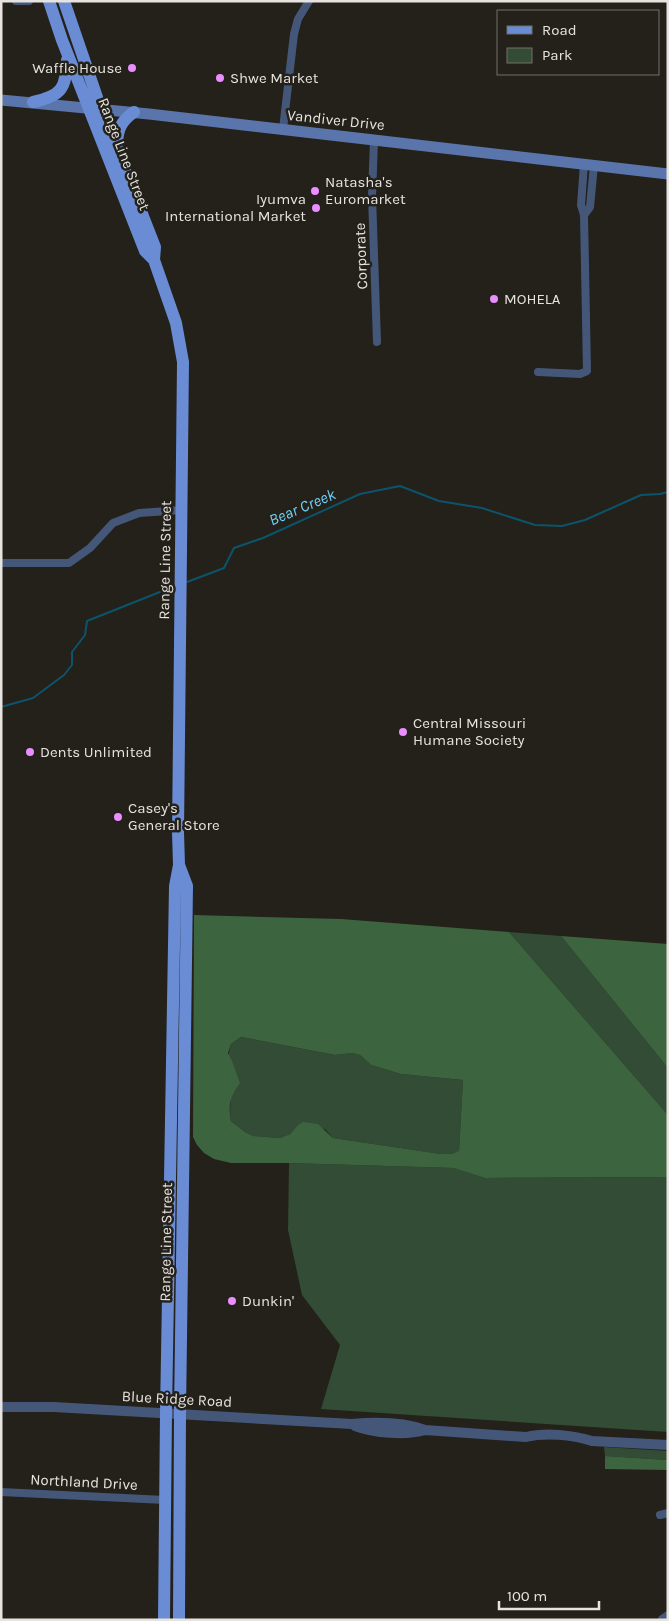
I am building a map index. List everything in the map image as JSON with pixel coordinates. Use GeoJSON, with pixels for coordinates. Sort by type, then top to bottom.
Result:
{"type":"FeatureCollection","features":[{"type":"Feature","properties":{"kind":"main road","name":"Range Line Street"},"geometry":{"type":"LineString","coordinates":[[48,1],[67,55],[117,148],[155,247],[154,260],[176,323],[183,362],[179,865],[175,886],[164,1620]]}},
{"type":"Feature","properties":{"kind":"main road","name":"Range Line Street"},"geometry":{"type":"LineString","coordinates":[[64,1],[95,108],[145,251],[154,260]]}},
{"type":"Feature","properties":{"kind":"main road"},"geometry":{"type":"LineString","coordinates":[[33,102],[48,99],[60,92],[65,83],[67,55]]}},
{"type":"Feature","properties":{"kind":"main road","name":"Vandiver Drive"},"geometry":{"type":"LineString","coordinates":[[1,100],[134,112],[668,174]]}},
{"type":"Feature","properties":{"kind":"main road"},"geometry":{"type":"LineString","coordinates":[[117,148],[117,135],[120,126],[125,118],[134,112]]}},
{"type":"Feature","properties":{"kind":"main road","name":"Range Line Street"},"geometry":{"type":"LineString","coordinates":[[179,865],[187,886],[179,1620]]}},
{"type":"Feature","properties":{"kind":"main road"},"geometry":{"type":"LineString","coordinates":[[172,1074],[177,1086],[175,1146],[183,1169]]}},
{"type":"Feature","properties":{"kind":"main road"},"geometry":{"type":"LineString","coordinates":[[170,1175],[175,1192],[175,1255],[182,1273]]}},
{"type":"Feature","properties":{"kind":"street"},"geometry":{"type":"LineString","coordinates":[[16,1],[29,1]]}},
{"type":"Feature","properties":{"kind":"street"},"geometry":{"type":"LineString","coordinates":[[284,129],[294,34],[298,19],[308,1]]}},
{"type":"Feature","properties":{"kind":"street","name":"Corporate"},"geometry":{"type":"LineString","coordinates":[[374,140],[372,196],[377,342]]}},
{"type":"Feature","properties":{"kind":"street"},"geometry":{"type":"LineString","coordinates":[[538,372],[580,374],[587,371],[584,215],[590,207],[589,164]]}},
{"type":"Feature","properties":{"kind":"street"},"geometry":{"type":"LineString","coordinates":[[1,563],[69,563],[90,548],[113,523],[138,513],[182,510]]}},
{"type":"Feature","properties":{"kind":"street","name":"Blue Ridge Road"},"geometry":{"type":"LineString","coordinates":[[1,1407],[54,1407],[352,1424],[367,1423],[413,1426],[425,1430],[526,1436],[536,1441],[580,1444],[592,1441],[668,1445]]}},
{"type":"Feature","properties":{"kind":"street","name":"Northland Drive"},"geometry":{"type":"LineString","coordinates":[[1,1492],[166,1500]]}},
{"type":"Feature","properties":{"kind":"street"},"geometry":{"type":"LineString","coordinates":[[662,1619],[668,1615]]}},
{"type":"Feature","properties":{"kind":"green space"},"geometry":{"type":"Polygon","coordinates":[[[194,915],[341,919],[509,932],[668,1115],[668,1177],[485,1178],[454,1168],[231,1163],[214,1159],[204,1153],[193,1137],[194,915]],[[241,1037],[231,1044],[228,1053],[240,1083],[231,1101],[231,1121],[253,1136],[280,1138],[290,1134],[303,1122],[318,1124],[333,1138],[441,1154],[452,1154],[459,1151],[463,1080],[401,1074],[371,1065],[360,1055],[352,1053],[335,1055],[241,1037]]]}},
{"type":"Feature","properties":{"kind":"green space"},"geometry":{"type":"Polygon","coordinates":[[[509,932],[561,936],[668,1068],[668,1115],[509,932]]]}},
{"type":"Feature","properties":{"kind":"green space"},"geometry":{"type":"Polygon","coordinates":[[[561,936],[668,944],[668,1068],[561,936]]]}},
{"type":"Feature","properties":{"kind":"green space"},"geometry":{"type":"Polygon","coordinates":[[[241,1037],[335,1055],[352,1053],[360,1055],[371,1065],[401,1074],[463,1080],[459,1152],[441,1154],[333,1138],[325,1129],[297,1126],[290,1134],[280,1138],[253,1136],[245,1132],[231,1121],[230,1113],[230,1050],[231,1044],[241,1037]]]}},
{"type":"Feature","properties":{"kind":"green space"},"geometry":{"type":"Polygon","coordinates":[[[289,1163],[455,1168],[485,1178],[668,1177],[668,1432],[321,1409],[340,1345],[302,1295],[288,1230],[289,1163]]]}},
{"type":"Feature","properties":{"kind":"green space"},"geometry":{"type":"Polygon","coordinates":[[[604,1447],[668,1451],[668,1460],[605,1456],[604,1447]]]}},
{"type":"Feature","properties":{"kind":"green space"},"geometry":{"type":"Polygon","coordinates":[[[605,1456],[668,1460],[668,1470],[605,1469],[605,1456]]]}},
{"type":"Feature","properties":{"kind":"waterway","name":"Bear Creek"},"geometry":{"type":"LineString","coordinates":[[187,582],[224,568],[234,548],[263,538],[360,494],[400,486],[439,501],[482,508],[535,525],[562,526],[585,520],[641,495],[668,492]]}},
{"type":"Feature","properties":{"kind":"waterway","name":"Bear Creek"},"geometry":{"type":"LineString","coordinates":[[1,707],[33,698],[64,675],[72,665],[72,652],[85,635],[87,621],[175,586]]}},
{"type":"Feature","properties":{"kind":"place","name":"Waffle House"},"geometry":{"type":"Point","coordinates":[132,68]}},
{"type":"Feature","properties":{"kind":"place","name":"Shwe Market"},"geometry":{"type":"Point","coordinates":[220,78]}},
{"type":"Feature","properties":{"kind":"place","name":"Natasha's Euromarket"},"geometry":{"type":"Point","coordinates":[315,191]}},
{"type":"Feature","properties":{"kind":"place","name":"Iyumva International Market"},"geometry":{"type":"Point","coordinates":[316,208]}},
{"type":"Feature","properties":{"kind":"place","name":"MOHELA"},"geometry":{"type":"Point","coordinates":[494,299]}},
{"type":"Feature","properties":{"kind":"place","name":"Central Missouri Humane Society"},"geometry":{"type":"Point","coordinates":[403,732]}},
{"type":"Feature","properties":{"kind":"place","name":"Dents Unlimited"},"geometry":{"type":"Point","coordinates":[30,752]}},
{"type":"Feature","properties":{"kind":"place","name":"Casey's General Store"},"geometry":{"type":"Point","coordinates":[118,817]}},
{"type":"Feature","properties":{"kind":"place","name":"Dunkin'"},"geometry":{"type":"Point","coordinates":[232,1301]}}]}
